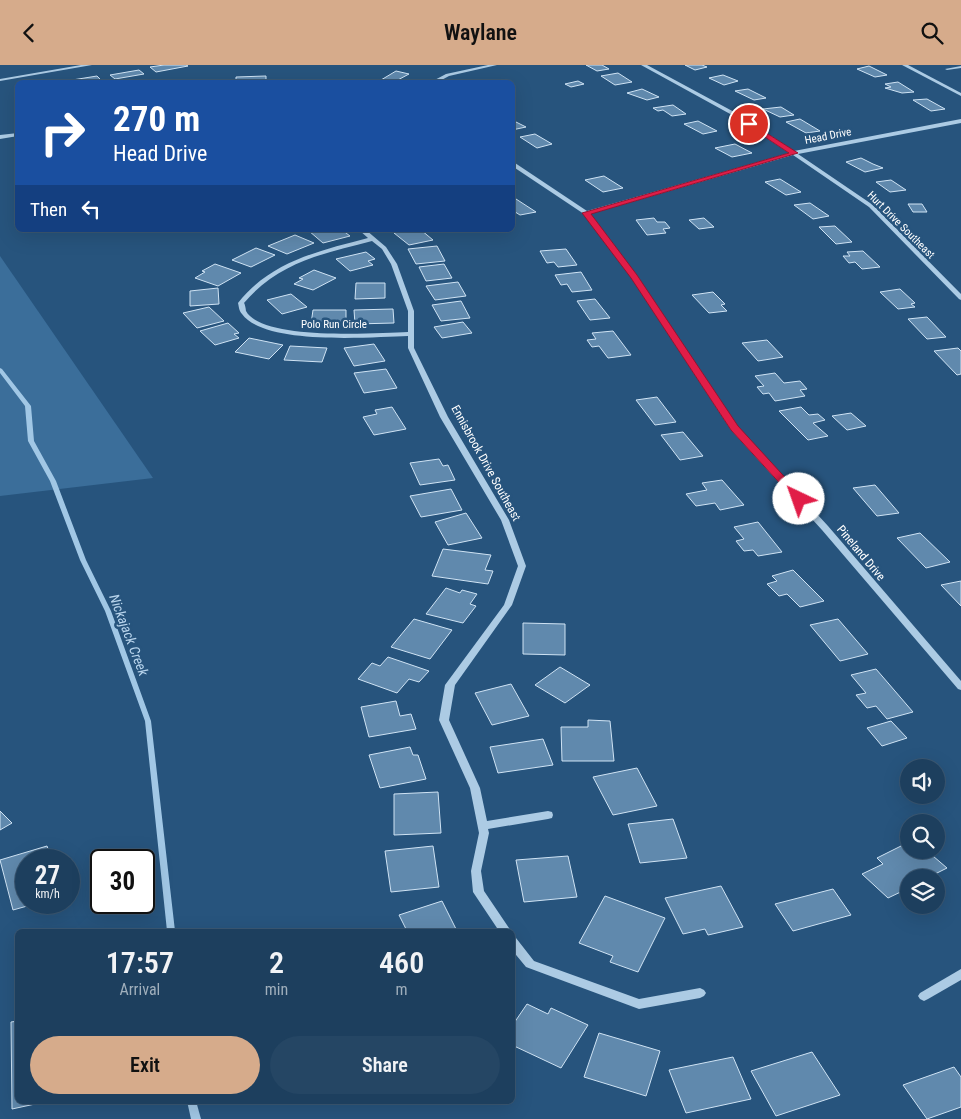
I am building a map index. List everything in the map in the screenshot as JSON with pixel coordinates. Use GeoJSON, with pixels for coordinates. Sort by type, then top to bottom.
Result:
{"type":"FeatureCollection","features":[{"type":"Feature","properties":{"kind":"street"},"geometry":{"type":"LineString","coordinates":[[0,80],[90,65]]}},
{"type":"Feature","properties":{"kind":"street"},"geometry":{"type":"LineString","coordinates":[[437,80],[448,75],[495,65]]}},
{"type":"Feature","properties":{"kind":"street","name":"Hurt Drive Southeast"},"geometry":{"type":"LineString","coordinates":[[643,65],[734,114],[871,206],[961,298]]}},
{"type":"Feature","properties":{"kind":"street"},"geometry":{"type":"LineString","coordinates":[[904,65],[961,95]]}},
{"type":"Feature","properties":{"kind":"street"},"geometry":{"type":"LineString","coordinates":[[947,69],[961,67]]}},
{"type":"Feature","properties":{"kind":"street","name":"Head Drive"},"geometry":{"type":"LineString","coordinates":[[586,213],[794,153],[961,121]]}},
{"type":"Feature","properties":{"kind":"street"},"geometry":{"type":"LineString","coordinates":[[0,137],[15,134]]}},
{"type":"Feature","properties":{"kind":"street","name":"Pineland Drive"},"geometry":{"type":"LineString","coordinates":[[515,165],[586,213],[634,276],[734,427],[825,528],[961,687]]}},
{"type":"Feature","properties":{"kind":"street","name":"Ennisbrook Drive Southeast"},"geometry":{"type":"LineString","coordinates":[[364,232],[384,248],[394,264],[411,311],[410,334],[412,348],[444,417],[505,519],[522,566],[508,605],[450,685],[444,719],[475,788],[484,833],[476,871],[479,892],[504,929]]}},
{"type":"Feature","properties":{"kind":"street","name":"Polo Run Circle"},"geometry":{"type":"LineString","coordinates":[[372,239],[309,257],[285,267],[261,281],[250,290],[241,303],[244,314],[266,328],[302,335],[410,334]]}},
{"type":"Feature","properties":{"kind":"street"},"geometry":{"type":"LineString","coordinates":[[482,826],[548,815]]}},
{"type":"Feature","properties":{"kind":"street"},"geometry":{"type":"LineString","coordinates":[[515,945],[530,964],[639,1004],[700,993]]}},
{"type":"Feature","properties":{"kind":"street"},"geometry":{"type":"LineString","coordinates":[[924,996],[961,974]]}},
{"type":"Feature","properties":{"kind":"shaded area"},"geometry":{"type":"Polygon","coordinates":[[[0,256],[153,478],[0,496],[0,256]]]}},
{"type":"Feature","properties":{"kind":"building"},"geometry":{"type":"Polygon","coordinates":[[[164,65],[188,66],[156,72],[150,67],[164,65]]]}},
{"type":"Feature","properties":{"kind":"building"},"geometry":{"type":"Polygon","coordinates":[[[586,65],[602,65],[609,69],[597,71],[586,65]]]}},
{"type":"Feature","properties":{"kind":"building"},"geometry":{"type":"Polygon","coordinates":[[[685,65],[702,65],[707,67],[695,70],[685,65]]]}},
{"type":"Feature","properties":{"kind":"building"},"geometry":{"type":"Polygon","coordinates":[[[869,66],[887,75],[875,77],[857,69],[869,66]]]}},
{"type":"Feature","properties":{"kind":"building"},"geometry":{"type":"Polygon","coordinates":[[[139,70],[144,74],[115,79],[110,75],[139,70]]]}},
{"type":"Feature","properties":{"kind":"building"},"geometry":{"type":"Polygon","coordinates":[[[396,71],[409,74],[398,80],[381,80],[396,71]]]}},
{"type":"Feature","properties":{"kind":"building"},"geometry":{"type":"Polygon","coordinates":[[[618,73],[632,82],[615,85],[601,76],[618,73]]]}},
{"type":"Feature","properties":{"kind":"building"},"geometry":{"type":"Polygon","coordinates":[[[723,75],[738,81],[724,85],[709,78],[723,75]]]}},
{"type":"Feature","properties":{"kind":"building"},"geometry":{"type":"Polygon","coordinates":[[[97,76],[101,80],[72,80],[97,76]]]}},
{"type":"Feature","properties":{"kind":"building"},"geometry":{"type":"Polygon","coordinates":[[[266,76],[266,80],[236,80],[236,77],[266,76]]]}},
{"type":"Feature","properties":{"kind":"building"},"geometry":{"type":"Polygon","coordinates":[[[578,81],[584,84],[571,87],[565,84],[578,81]]]}},
{"type":"Feature","properties":{"kind":"building"},"geometry":{"type":"Polygon","coordinates":[[[898,82],[914,92],[902,93],[885,88],[891,87],[885,84],[898,82]]]}},
{"type":"Feature","properties":{"kind":"building"},"geometry":{"type":"Polygon","coordinates":[[[642,89],[659,97],[647,100],[627,93],[642,89]]]}},
{"type":"Feature","properties":{"kind":"building"},"geometry":{"type":"Polygon","coordinates":[[[748,89],[766,98],[754,100],[735,91],[748,89]]]}},
{"type":"Feature","properties":{"kind":"building"},"geometry":{"type":"Polygon","coordinates":[[[927,99],[945,109],[931,111],[913,100],[927,99]]]}},
{"type":"Feature","properties":{"kind":"building"},"geometry":{"type":"Polygon","coordinates":[[[673,105],[686,114],[672,116],[663,110],[658,111],[653,108],[673,105]]]}},
{"type":"Feature","properties":{"kind":"building"},"geometry":{"type":"Polygon","coordinates":[[[781,107],[794,115],[780,117],[763,109],[781,107]]]}},
{"type":"Feature","properties":{"kind":"building"},"geometry":{"type":"Polygon","coordinates":[[[800,119],[820,131],[806,133],[786,122],[800,119]]]}},
{"type":"Feature","properties":{"kind":"building"},"geometry":{"type":"Polygon","coordinates":[[[698,121],[717,131],[703,134],[684,124],[698,121]]]}},
{"type":"Feature","properties":{"kind":"building"},"geometry":{"type":"Polygon","coordinates":[[[515,122],[526,127],[515,129],[515,122]]]}},
{"type":"Feature","properties":{"kind":"building"},"geometry":{"type":"Polygon","coordinates":[[[535,134],[552,144],[537,148],[520,137],[535,134]]]}},
{"type":"Feature","properties":{"kind":"building"},"geometry":{"type":"Polygon","coordinates":[[[735,144],[752,153],[732,157],[715,148],[735,144]]]}},
{"type":"Feature","properties":{"kind":"building"},"geometry":{"type":"Polygon","coordinates":[[[861,158],[883,168],[865,172],[846,162],[861,158]]]}},
{"type":"Feature","properties":{"kind":"building"},"geometry":{"type":"Polygon","coordinates":[[[604,176],[623,188],[603,192],[585,180],[604,176]]]}},
{"type":"Feature","properties":{"kind":"building"},"geometry":{"type":"Polygon","coordinates":[[[780,179],[801,192],[786,195],[765,182],[780,179]]]}},
{"type":"Feature","properties":{"kind":"building"},"geometry":{"type":"Polygon","coordinates":[[[891,180],[906,190],[890,192],[876,182],[891,180]]]}},
{"type":"Feature","properties":{"kind":"building"},"geometry":{"type":"Polygon","coordinates":[[[515,199],[536,212],[520,215],[515,212],[515,199]]]}},
{"type":"Feature","properties":{"kind":"building"},"geometry":{"type":"Polygon","coordinates":[[[810,203],[829,216],[813,219],[794,205],[810,203]]]}},
{"type":"Feature","properties":{"kind":"building"},"geometry":{"type":"Polygon","coordinates":[[[908,204],[922,204],[927,212],[913,212],[908,204]]]}},
{"type":"Feature","properties":{"kind":"building"},"geometry":{"type":"Polygon","coordinates":[[[654,218],[657,222],[665,222],[670,228],[663,229],[666,233],[647,235],[636,220],[654,218]]]}},
{"type":"Feature","properties":{"kind":"building"},"geometry":{"type":"Polygon","coordinates":[[[704,218],[714,227],[699,229],[689,220],[704,218]]]}},
{"type":"Feature","properties":{"kind":"building"},"geometry":{"type":"Polygon","coordinates":[[[835,226],[852,242],[836,244],[819,227],[835,226]]]}},
{"type":"Feature","properties":{"kind":"building"},"geometry":{"type":"Polygon","coordinates":[[[310,232],[345,232],[350,236],[323,243],[310,232]]]}},
{"type":"Feature","properties":{"kind":"building"},"geometry":{"type":"Polygon","coordinates":[[[423,232],[433,240],[409,245],[394,233],[423,232]]]}},
{"type":"Feature","properties":{"kind":"building"},"geometry":{"type":"Polygon","coordinates":[[[295,235],[314,243],[287,254],[268,246],[295,235]]]}},
{"type":"Feature","properties":{"kind":"building"},"geometry":{"type":"Polygon","coordinates":[[[437,246],[445,261],[416,264],[408,249],[437,246]]]}},
{"type":"Feature","properties":{"kind":"building"},"geometry":{"type":"Polygon","coordinates":[[[256,248],[275,255],[251,267],[232,260],[256,248]]]}},
{"type":"Feature","properties":{"kind":"building"},"geometry":{"type":"Polygon","coordinates":[[[566,249],[577,265],[558,267],[554,262],[547,263],[540,251],[566,249]]]}},
{"type":"Feature","properties":{"kind":"building"},"geometry":{"type":"Polygon","coordinates":[[[863,251],[880,267],[862,269],[855,262],[849,263],[843,256],[850,256],[847,252],[863,251]]]}},
{"type":"Feature","properties":{"kind":"building"},"geometry":{"type":"Polygon","coordinates":[[[366,252],[375,259],[368,261],[373,265],[350,271],[336,259],[366,252]]]}},
{"type":"Feature","properties":{"kind":"building"},"geometry":{"type":"Polygon","coordinates":[[[215,264],[241,273],[218,286],[195,278],[205,272],[202,271],[215,264]]]}},
{"type":"Feature","properties":{"kind":"building"},"geometry":{"type":"Polygon","coordinates":[[[444,264],[452,278],[426,281],[419,267],[444,264]]]}},
{"type":"Feature","properties":{"kind":"building"},"geometry":{"type":"Polygon","coordinates":[[[314,270],[336,278],[313,290],[294,284],[303,279],[299,278],[314,270]]]}},
{"type":"Feature","properties":{"kind":"building"},"geometry":{"type":"Polygon","coordinates":[[[581,272],[592,290],[572,292],[567,284],[561,285],[555,275],[581,272]]]}},
{"type":"Feature","properties":{"kind":"building"},"geometry":{"type":"Polygon","coordinates":[[[458,282],[466,296],[435,300],[426,286],[458,282]]]}},
{"type":"Feature","properties":{"kind":"building"},"geometry":{"type":"Polygon","coordinates":[[[356,283],[385,283],[385,298],[355,299],[356,283]]]}},
{"type":"Feature","properties":{"kind":"building"},"geometry":{"type":"Polygon","coordinates":[[[218,288],[219,304],[190,306],[190,291],[218,288]]]}},
{"type":"Feature","properties":{"kind":"building"},"geometry":{"type":"Polygon","coordinates":[[[900,289],[915,303],[911,304],[915,307],[898,309],[880,292],[900,289]]]}},
{"type":"Feature","properties":{"kind":"building"},"geometry":{"type":"Polygon","coordinates":[[[713,292],[725,304],[721,305],[727,311],[709,313],[692,295],[713,292]]]}},
{"type":"Feature","properties":{"kind":"building"},"geometry":{"type":"Polygon","coordinates":[[[291,294],[307,307],[282,314],[267,300],[291,294]]]}},
{"type":"Feature","properties":{"kind":"building"},"geometry":{"type":"Polygon","coordinates":[[[595,299],[610,318],[590,320],[577,301],[595,299]]]}},
{"type":"Feature","properties":{"kind":"building"},"geometry":{"type":"Polygon","coordinates":[[[461,301],[470,318],[441,321],[432,305],[461,301]]]}},
{"type":"Feature","properties":{"kind":"building"},"geometry":{"type":"Polygon","coordinates":[[[209,307],[224,321],[197,328],[183,313],[209,307]]]}},
{"type":"Feature","properties":{"kind":"building"},"geometry":{"type":"Polygon","coordinates":[[[393,309],[394,323],[355,324],[354,310],[393,309]]]}},
{"type":"Feature","properties":{"kind":"building"},"geometry":{"type":"Polygon","coordinates":[[[313,310],[346,310],[346,323],[311,324],[313,310]]]}},
{"type":"Feature","properties":{"kind":"building"},"geometry":{"type":"Polygon","coordinates":[[[927,317],[946,337],[927,339],[908,319],[927,317]]]}},
{"type":"Feature","properties":{"kind":"building"},"geometry":{"type":"Polygon","coordinates":[[[463,322],[472,333],[442,338],[434,327],[463,322]]]}},
{"type":"Feature","properties":{"kind":"building"},"geometry":{"type":"Polygon","coordinates":[[[228,323],[239,333],[234,334],[239,338],[215,345],[200,331],[228,323]]]}},
{"type":"Feature","properties":{"kind":"building"},"geometry":{"type":"Polygon","coordinates":[[[613,331],[631,355],[608,358],[599,346],[592,347],[587,340],[596,339],[592,333],[613,331]]]}},
{"type":"Feature","properties":{"kind":"building"},"geometry":{"type":"Polygon","coordinates":[[[249,338],[283,345],[269,359],[235,352],[249,338]]]}},
{"type":"Feature","properties":{"kind":"building"},"geometry":{"type":"Polygon","coordinates":[[[767,340],[783,357],[758,361],[742,343],[767,340]]]}},
{"type":"Feature","properties":{"kind":"building"},"geometry":{"type":"Polygon","coordinates":[[[374,344],[385,361],[354,366],[344,348],[374,344]]]}},
{"type":"Feature","properties":{"kind":"building"},"geometry":{"type":"Polygon","coordinates":[[[290,346],[327,348],[322,362],[284,360],[290,346]]]}},
{"type":"Feature","properties":{"kind":"building"},"geometry":{"type":"Polygon","coordinates":[[[958,348],[961,351],[961,374],[957,375],[934,351],[958,348]]]}},
{"type":"Feature","properties":{"kind":"building"},"geometry":{"type":"Polygon","coordinates":[[[386,369],[397,388],[364,393],[354,373],[386,369]]]}},
{"type":"Feature","properties":{"kind":"building"},"geometry":{"type":"Polygon","coordinates":[[[775,373],[784,383],[800,381],[807,389],[800,390],[805,396],[775,401],[769,393],[763,394],[757,387],[764,386],[755,376],[775,373]]]}},
{"type":"Feature","properties":{"kind":"building"},"geometry":{"type":"Polygon","coordinates":[[[657,397],[676,422],[655,425],[636,400],[657,397]]]}},
{"type":"Feature","properties":{"kind":"building"},"geometry":{"type":"Polygon","coordinates":[[[392,407],[406,429],[374,435],[363,417],[377,414],[375,410],[392,407]]]}},
{"type":"Feature","properties":{"kind":"building"},"geometry":{"type":"Polygon","coordinates":[[[801,407],[809,415],[818,414],[825,420],[813,423],[828,436],[808,440],[779,411],[801,407]]]}},
{"type":"Feature","properties":{"kind":"building"},"geometry":{"type":"Polygon","coordinates":[[[851,413],[866,426],[847,430],[832,416],[851,413]]]}},
{"type":"Feature","properties":{"kind":"building"},"geometry":{"type":"Polygon","coordinates":[[[683,432],[703,456],[680,460],[661,435],[683,432]]]}},
{"type":"Feature","properties":{"kind":"building"},"geometry":{"type":"Polygon","coordinates":[[[439,459],[443,466],[448,465],[455,480],[420,485],[410,463],[439,459]]]}},
{"type":"Feature","properties":{"kind":"building"},"geometry":{"type":"Polygon","coordinates":[[[722,480],[744,505],[720,510],[715,503],[696,506],[686,494],[707,490],[702,483],[722,480]]]}},
{"type":"Feature","properties":{"kind":"building"},"geometry":{"type":"Polygon","coordinates":[[[875,485],[899,513],[877,516],[853,488],[875,485]]]}},
{"type":"Feature","properties":{"kind":"building"},"geometry":{"type":"Polygon","coordinates":[[[451,489],[462,510],[421,517],[410,496],[451,489]]]}},
{"type":"Feature","properties":{"kind":"building"},"geometry":{"type":"Polygon","coordinates":[[[466,513],[482,538],[448,545],[435,522],[466,513]]]}},
{"type":"Feature","properties":{"kind":"building"},"geometry":{"type":"Polygon","coordinates":[[[758,522],[782,552],[758,556],[753,550],[744,551],[736,541],[744,539],[734,527],[758,522]]]}},
{"type":"Feature","properties":{"kind":"building"},"geometry":{"type":"Polygon","coordinates":[[[920,533],[950,562],[926,568],[897,538],[920,533]]]}},
{"type":"Feature","properties":{"kind":"building"},"geometry":{"type":"Polygon","coordinates":[[[443,549],[491,555],[485,570],[493,571],[488,584],[432,576],[443,549]]]}},
{"type":"Feature","properties":{"kind":"building"},"geometry":{"type":"Polygon","coordinates":[[[793,570],[824,601],[800,607],[787,594],[779,596],[767,584],[777,581],[772,576],[793,570]]]}},
{"type":"Feature","properties":{"kind":"building"},"geometry":{"type":"Polygon","coordinates":[[[961,581],[961,606],[941,585],[961,581]]]}},
{"type":"Feature","properties":{"kind":"building"},"geometry":{"type":"Polygon","coordinates":[[[446,588],[460,593],[462,590],[477,594],[470,604],[476,606],[463,623],[426,614],[446,588]]]}},
{"type":"Feature","properties":{"kind":"building"},"geometry":{"type":"Polygon","coordinates":[[[414,619],[452,630],[430,659],[391,647],[414,619]]]}},
{"type":"Feature","properties":{"kind":"building"},"geometry":{"type":"Polygon","coordinates":[[[838,619],[868,654],[840,661],[810,625],[838,619]]]}},
{"type":"Feature","properties":{"kind":"building"},"geometry":{"type":"Polygon","coordinates":[[[523,623],[565,624],[565,655],[523,654],[523,623]]]}},
{"type":"Feature","properties":{"kind":"building"},"geometry":{"type":"Polygon","coordinates":[[[388,657],[429,671],[419,682],[409,679],[397,693],[358,679],[372,663],[380,666],[388,657]]]}},
{"type":"Feature","properties":{"kind":"building"},"geometry":{"type":"Polygon","coordinates":[[[560,667],[590,685],[565,703],[535,685],[560,667]]]}},
{"type":"Feature","properties":{"kind":"building"},"geometry":{"type":"Polygon","coordinates":[[[876,669],[913,712],[887,719],[876,706],[867,708],[856,695],[866,693],[851,675],[876,669]]]}},
{"type":"Feature","properties":{"kind":"building"},"geometry":{"type":"Polygon","coordinates":[[[511,684],[529,716],[492,725],[475,693],[511,684]]]}},
{"type":"Feature","properties":{"kind":"building"},"geometry":{"type":"Polygon","coordinates":[[[396,701],[400,716],[411,714],[416,729],[369,737],[361,707],[396,701]]]}},
{"type":"Feature","properties":{"kind":"building"},"geometry":{"type":"Polygon","coordinates":[[[588,720],[610,721],[614,761],[562,761],[561,727],[588,727],[588,720]]]}},
{"type":"Feature","properties":{"kind":"building"},"geometry":{"type":"Polygon","coordinates":[[[891,721],[907,738],[882,746],[867,728],[891,721]]]}},
{"type":"Feature","properties":{"kind":"building"},"geometry":{"type":"Polygon","coordinates":[[[543,739],[553,765],[498,773],[490,747],[543,739]]]}},
{"type":"Feature","properties":{"kind":"building"},"geometry":{"type":"Polygon","coordinates":[[[410,747],[413,755],[418,755],[426,779],[380,788],[369,755],[410,747]]]}},
{"type":"Feature","properties":{"kind":"building"},"geometry":{"type":"Polygon","coordinates":[[[637,768],[657,806],[613,815],[593,777],[637,768]]]}},
{"type":"Feature","properties":{"kind":"building"},"geometry":{"type":"Polygon","coordinates":[[[438,792],[441,833],[394,835],[394,794],[438,792]]]}},
{"type":"Feature","properties":{"kind":"building"},"geometry":{"type":"Polygon","coordinates":[[[0,811],[12,823],[0,830],[0,811]]]}},
{"type":"Feature","properties":{"kind":"building"},"geometry":{"type":"Polygon","coordinates":[[[673,819],[687,858],[640,863],[628,824],[673,819]]]}},
{"type":"Feature","properties":{"kind":"building"},"geometry":{"type":"Polygon","coordinates":[[[47,846],[48,849],[37,849],[47,846]]]}},
{"type":"Feature","properties":{"kind":"building"},"geometry":{"type":"Polygon","coordinates":[[[433,846],[439,887],[391,892],[385,851],[433,846]]]}},
{"type":"Feature","properties":{"kind":"building"},"geometry":{"type":"Polygon","coordinates":[[[900,846],[900,859],[936,859],[947,868],[900,869],[900,892],[888,898],[862,874],[883,864],[877,858],[900,846]]]}},
{"type":"Feature","properties":{"kind":"building"},"geometry":{"type":"Polygon","coordinates":[[[15,856],[15,909],[13,910],[0,860],[15,856]]]}},
{"type":"Feature","properties":{"kind":"building"},"geometry":{"type":"Polygon","coordinates":[[[568,856],[577,897],[524,902],[516,860],[568,856]]]}},
{"type":"Feature","properties":{"kind":"building"},"geometry":{"type":"Polygon","coordinates":[[[721,886],[743,927],[708,935],[705,929],[683,934],[665,898],[721,886]]]}},
{"type":"Feature","properties":{"kind":"building"},"geometry":{"type":"Polygon","coordinates":[[[833,889],[851,915],[793,931],[775,904],[833,889]]]}},
{"type":"Feature","properties":{"kind":"building"},"geometry":{"type":"Polygon","coordinates":[[[605,896],[665,918],[638,972],[610,962],[613,956],[579,943],[605,896]]]}},
{"type":"Feature","properties":{"kind":"building"},"geometry":{"type":"Polygon","coordinates":[[[442,901],[456,929],[406,929],[399,915],[442,901]]]}},
{"type":"Feature","properties":{"kind":"building"},"geometry":{"type":"Polygon","coordinates":[[[527,1004],[548,1014],[551,1008],[588,1025],[561,1068],[515,1046],[515,1022],[527,1004]]]}},
{"type":"Feature","properties":{"kind":"building"},"geometry":{"type":"Polygon","coordinates":[[[15,1021],[15,1104],[35,1104],[12,1109],[11,1022],[15,1021]]]}},
{"type":"Feature","properties":{"kind":"building"},"geometry":{"type":"Polygon","coordinates":[[[599,1033],[660,1051],[646,1096],[584,1077],[599,1033]]]}},
{"type":"Feature","properties":{"kind":"building"},"geometry":{"type":"Polygon","coordinates":[[[812,1052],[840,1095],[776,1116],[751,1071],[812,1052]]]}},
{"type":"Feature","properties":{"kind":"building"},"geometry":{"type":"Polygon","coordinates":[[[733,1057],[751,1099],[686,1113],[669,1070],[733,1057]]]}},
{"type":"Feature","properties":{"kind":"building"},"geometry":{"type":"Polygon","coordinates":[[[954,1067],[961,1077],[961,1107],[927,1119],[903,1085],[954,1067]]]}},
{"type":"Feature","properties":{"kind":"waterway","name":"Nickajack Creek"},"geometry":{"type":"LineString","coordinates":[[0,370],[28,406],[31,441],[53,481],[83,560],[108,611],[148,721],[171,929]]}},
{"type":"Feature","properties":{"kind":"waterway","name":"Nickajack Creek"},"geometry":{"type":"LineString","coordinates":[[192,1104],[196,1119]]}},
{"type":"Feature","properties":{"kind":"route"},"geometry":{"type":"LineString","coordinates":[[749,124],[794,153],[586,213],[634,276],[683,353],[734,427],[799,499]]}}]}
